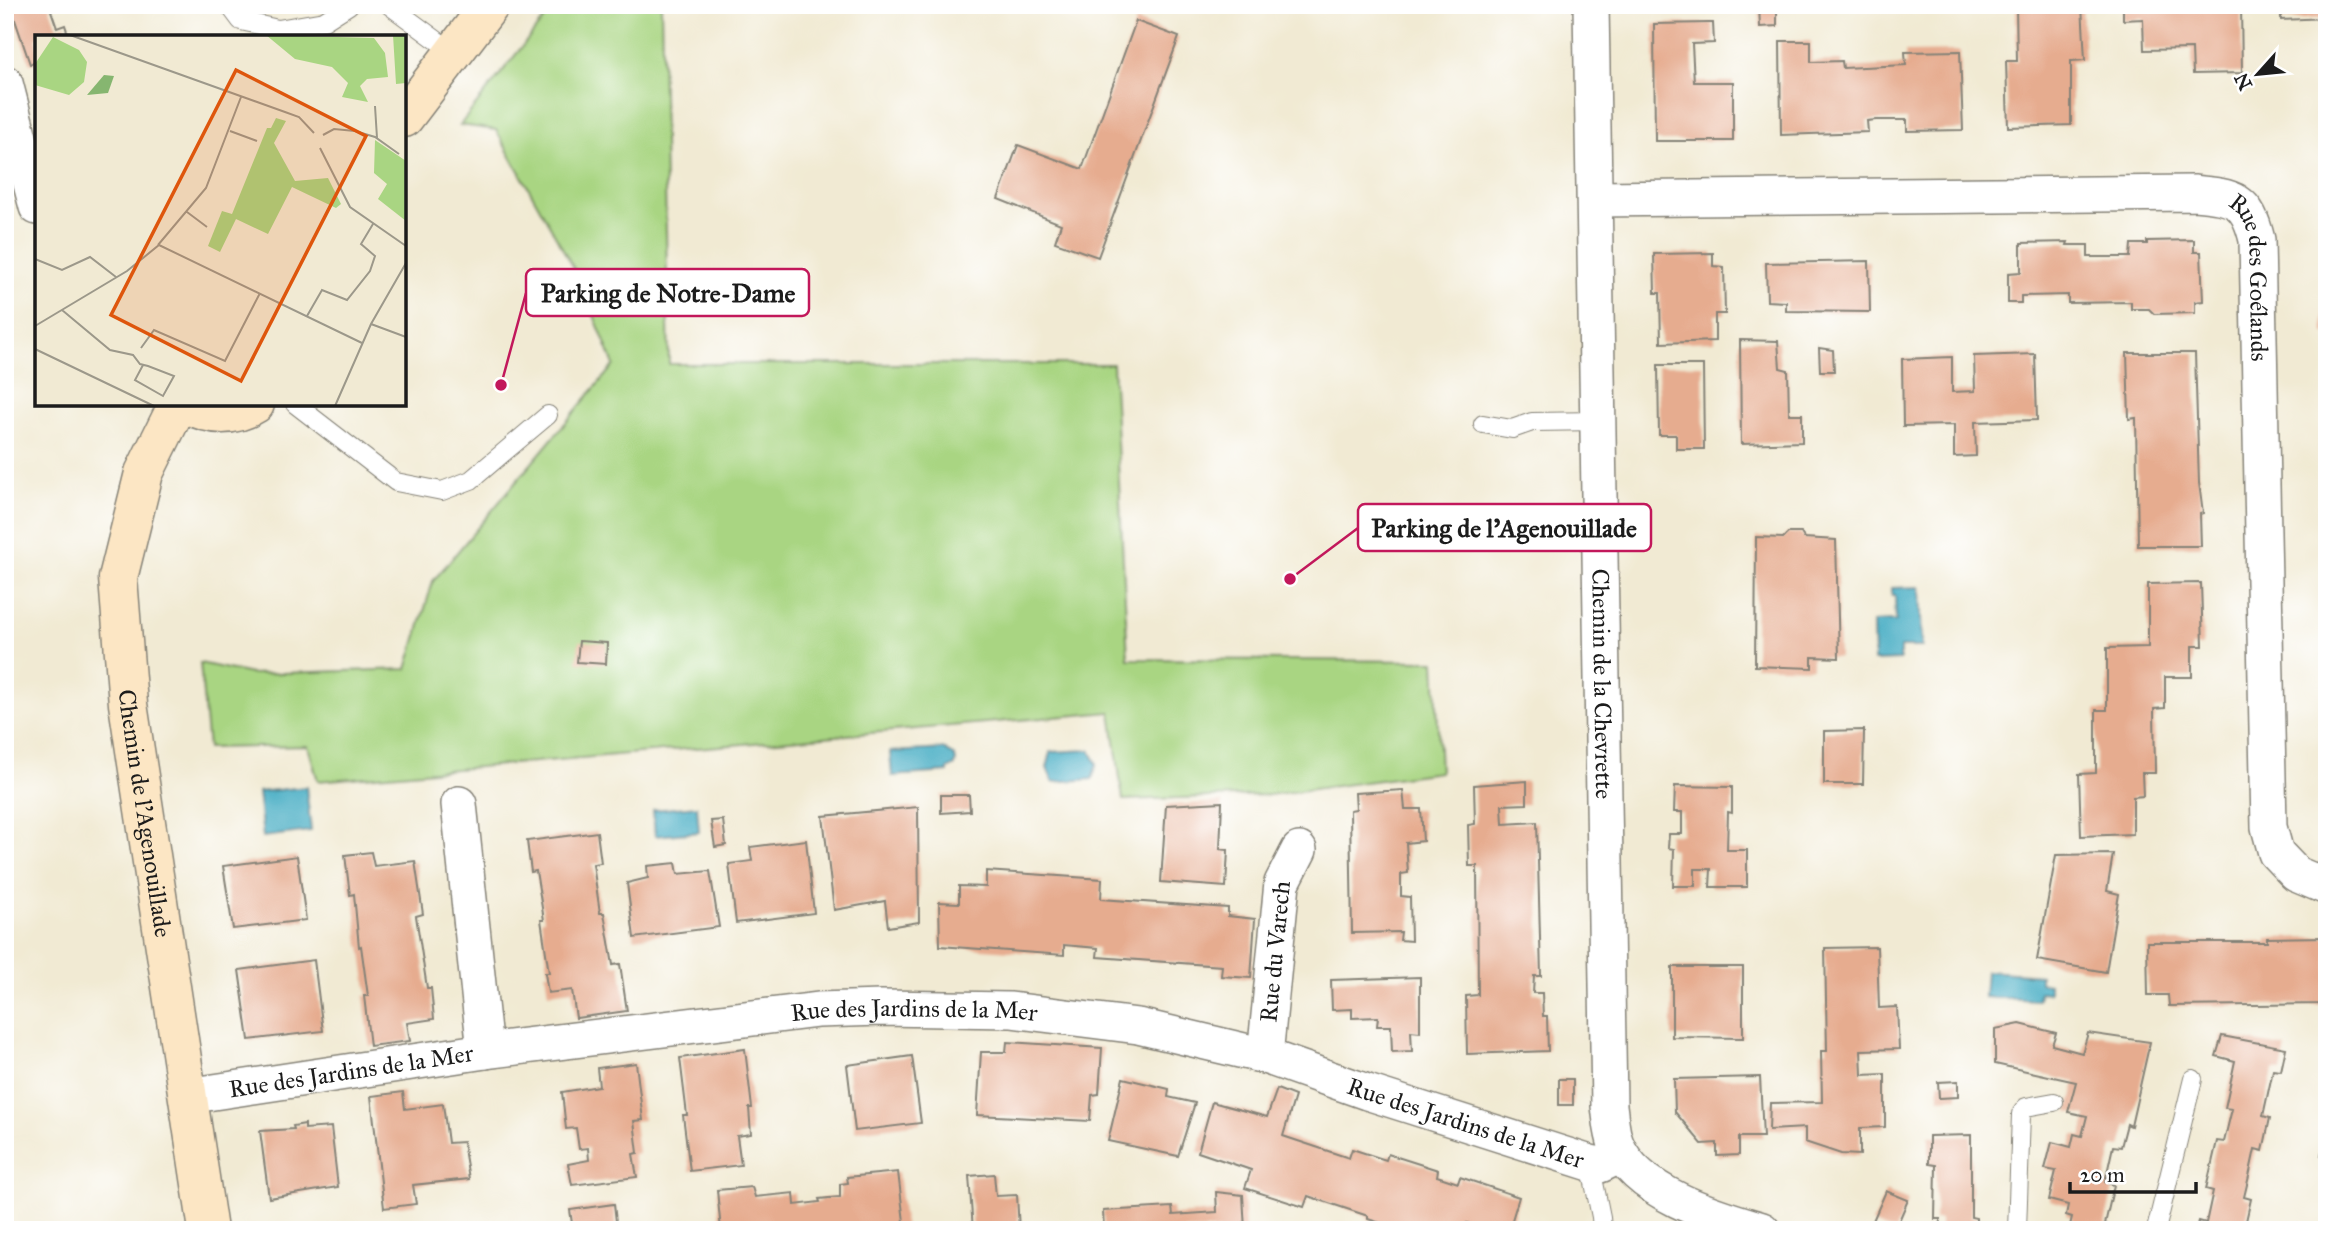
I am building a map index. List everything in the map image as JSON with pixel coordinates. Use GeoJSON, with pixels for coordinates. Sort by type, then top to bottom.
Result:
{"type":"FeatureCollection","features":[{"type":"Feature","properties":{"kind":"street"},"geometry":{"type":"LineString","coordinates":[[406,115],[490,5]]}},
{"type":"Feature","properties":{"kind":"street","name":"Chemin de la Chevrette"},"geometry":{"type":"LineString","coordinates":[[1591,5],[1600,421],[1609,1106],[1612,1129],[1606,1159],[1639,1176],[1662,1192],[1727,1220],[1762,1230]]}},
{"type":"Feature","properties":{"kind":"street"},"geometry":{"type":"LineString","coordinates":[[5,83],[35,199]]}},
{"type":"Feature","properties":{"kind":"street","name":"Rue des Goélands"},"geometry":{"type":"LineString","coordinates":[[1595,199],[2194,192],[2239,201],[2252,220],[2257,240],[2269,827],[2276,853],[2296,874],[2327,887]]}},
{"type":"Feature","properties":{"kind":"street","name":"Chemin de l'Agenouillade"},"geometry":{"type":"LineString","coordinates":[[177,406],[144,473],[118,578],[128,704],[208,1230]]}},
{"type":"Feature","properties":{"kind":"street"},"geometry":{"type":"LineString","coordinates":[[191,406],[202,412],[224,415],[252,406]]}},
{"type":"Feature","properties":{"kind":"street"},"geometry":{"type":"LineString","coordinates":[[458,804],[485,1051]]}},
{"type":"Feature","properties":{"kind":"street","name":"Rue du Varech"},"geometry":{"type":"LineString","coordinates":[[1265,1056],[1282,883],[1299,850]]}},
{"type":"Feature","properties":{"kind":"street","name":"Rue des Jardins de la Mer"},"geometry":{"type":"LineString","coordinates":[[187,1096],[485,1051],[818,1010],[1011,1010],[1138,1026],[1265,1056],[1367,1092],[1606,1159]]}},
{"type":"Feature","properties":{"kind":"lane"},"geometry":{"type":"LineString","coordinates":[[229,5],[241,21],[278,29],[324,22],[349,5]]}},
{"type":"Feature","properties":{"kind":"lane"},"geometry":{"type":"LineString","coordinates":[[389,5],[454,53]]}},
{"type":"Feature","properties":{"kind":"lane"},"geometry":{"type":"LineString","coordinates":[[298,406],[396,482],[442,491],[471,480],[548,415]]}},
{"type":"Feature","properties":{"kind":"lane"},"geometry":{"type":"LineString","coordinates":[[1483,424],[1512,429],[1532,422],[1600,421]]}},
{"type":"Feature","properties":{"kind":"lane"},"geometry":{"type":"LineString","coordinates":[[2156,1230],[2193,1079]]}},
{"type":"Feature","properties":{"kind":"lane"},"geometry":{"type":"LineString","coordinates":[[2017,1230],[2021,1114],[2026,1107],[2054,1102]]}},
{"type":"Feature","properties":{"kind":"lane"},"geometry":{"type":"LineString","coordinates":[[1602,1230],[1606,1159]]}},
{"type":"Feature","properties":{"kind":"green space"},"geometry":{"type":"Polygon","coordinates":[[[555,5],[661,5],[669,364],[1113,364],[1128,659],[1435,661],[1440,772],[1269,795],[1123,800],[1111,712],[318,781],[308,746],[208,748],[200,663],[251,674],[407,669],[433,581],[614,365],[578,276],[496,130],[460,125],[555,5]]]}},
{"type":"Feature","properties":{"kind":"water"},"geometry":{"type":"Polygon","coordinates":[[[1920,587],[1922,647],[1900,647],[1900,660],[1874,661],[1873,622],[1896,621],[1895,595],[1892,595],[1892,588],[1920,587]]]}},
{"type":"Feature","properties":{"kind":"water"},"geometry":{"type":"Polygon","coordinates":[[[946,749],[956,760],[948,772],[892,776],[890,752],[946,749]]]}},
{"type":"Feature","properties":{"kind":"water"},"geometry":{"type":"Polygon","coordinates":[[[1090,750],[1097,764],[1092,779],[1053,782],[1047,768],[1051,752],[1090,750]]]}},
{"type":"Feature","properties":{"kind":"water"},"geometry":{"type":"Polygon","coordinates":[[[306,787],[311,831],[263,837],[258,792],[306,787]]]}},
{"type":"Feature","properties":{"kind":"water"},"geometry":{"type":"Polygon","coordinates":[[[697,806],[699,832],[655,836],[653,810],[697,806]]]}},
{"type":"Feature","properties":{"kind":"water"},"geometry":{"type":"Polygon","coordinates":[[[1986,971],[2040,975],[2040,983],[2049,984],[2049,993],[2039,992],[2038,1000],[1984,997],[1986,971]]]}},
{"type":"Feature","properties":{"kind":"building"},"geometry":{"type":"Polygon","coordinates":[[[10,5],[49,5],[57,28],[65,25],[68,35],[35,35],[35,63],[30,64],[10,5]]]}},
{"type":"Feature","properties":{"kind":"building"},"geometry":{"type":"Polygon","coordinates":[[[1759,5],[1777,6],[1777,26],[1760,27],[1759,5]]]}},
{"type":"Feature","properties":{"kind":"building"},"geometry":{"type":"Polygon","coordinates":[[[2016,5],[2082,5],[2085,60],[2071,61],[2071,125],[2008,127],[2006,61],[2017,61],[2016,5]]]}},
{"type":"Feature","properties":{"kind":"building"},"geometry":{"type":"Polygon","coordinates":[[[2123,5],[2241,5],[2242,73],[2193,74],[2192,49],[2144,50],[2143,19],[2123,20],[2123,5]]]}},
{"type":"Feature","properties":{"kind":"building"},"geometry":{"type":"Polygon","coordinates":[[[2281,5],[2327,5],[2327,18],[2281,20],[2281,5]]]}},
{"type":"Feature","properties":{"kind":"building"},"geometry":{"type":"Polygon","coordinates":[[[1136,21],[1179,37],[1098,257],[1055,242],[1061,224],[998,199],[1018,145],[1082,169],[1136,21]]]}},
{"type":"Feature","properties":{"kind":"building"},"geometry":{"type":"Polygon","coordinates":[[[1713,23],[1714,43],[1692,44],[1694,82],[1733,82],[1733,141],[1655,141],[1654,24],[1713,23]]]}},
{"type":"Feature","properties":{"kind":"building"},"geometry":{"type":"Polygon","coordinates":[[[1780,41],[1811,41],[1811,62],[1842,61],[1843,68],[1906,65],[1905,52],[1960,51],[1963,130],[1907,131],[1907,120],[1876,120],[1867,121],[1868,132],[1781,135],[1780,41]]]}},
{"type":"Feature","properties":{"kind":"building"},"geometry":{"type":"Polygon","coordinates":[[[2327,207],[2327,228],[2320,228],[2320,208],[2327,207]]]}},
{"type":"Feature","properties":{"kind":"building"},"geometry":{"type":"Polygon","coordinates":[[[2194,240],[2194,252],[2201,252],[2203,301],[2195,302],[2195,313],[2154,314],[2149,309],[2131,309],[2131,302],[2068,303],[2068,295],[2021,296],[2021,303],[2008,303],[2008,273],[2021,272],[2021,243],[2068,242],[2067,245],[2088,245],[2088,257],[2130,257],[2131,244],[2194,240]]]}},
{"type":"Feature","properties":{"kind":"building"},"geometry":{"type":"Polygon","coordinates":[[[1713,253],[1713,266],[1724,267],[1725,314],[1715,314],[1715,341],[1661,343],[1660,293],[1655,293],[1654,254],[1713,253]]]}},
{"type":"Feature","properties":{"kind":"building"},"geometry":{"type":"Polygon","coordinates":[[[1869,261],[1870,312],[1786,311],[1786,302],[1767,301],[1766,263],[1869,261]]]}},
{"type":"Feature","properties":{"kind":"building"},"geometry":{"type":"Polygon","coordinates":[[[2322,270],[2327,270],[2327,333],[2324,333],[2322,270]]]}},
{"type":"Feature","properties":{"kind":"building"},"geometry":{"type":"Polygon","coordinates":[[[1740,340],[1778,341],[1780,368],[1788,370],[1789,414],[1802,414],[1802,442],[1741,444],[1740,340]]]}},
{"type":"Feature","properties":{"kind":"building"},"geometry":{"type":"Polygon","coordinates":[[[1819,348],[1833,350],[1834,371],[1820,371],[1819,348]]]}},
{"type":"Feature","properties":{"kind":"building"},"geometry":{"type":"Polygon","coordinates":[[[2127,353],[2195,353],[2199,483],[2203,513],[2200,514],[2201,546],[2138,546],[2136,418],[2129,419],[2127,353]]]}},
{"type":"Feature","properties":{"kind":"building"},"geometry":{"type":"Polygon","coordinates":[[[2035,354],[2037,420],[1975,422],[1976,456],[1954,457],[1954,425],[1903,426],[1902,359],[1952,357],[1952,392],[1975,391],[1974,356],[2035,354]]]}},
{"type":"Feature","properties":{"kind":"building"},"geometry":{"type":"Polygon","coordinates":[[[1658,365],[1703,365],[1704,449],[1676,449],[1676,435],[1659,435],[1658,365]]]}},
{"type":"Feature","properties":{"kind":"building"},"geometry":{"type":"Polygon","coordinates":[[[2322,483],[2327,483],[2327,559],[2322,559],[2322,483]]]}},
{"type":"Feature","properties":{"kind":"building"},"geometry":{"type":"Polygon","coordinates":[[[1788,533],[1801,533],[1804,538],[1836,540],[1839,658],[1812,657],[1812,668],[1755,666],[1756,537],[1783,538],[1788,533]]]}},
{"type":"Feature","properties":{"kind":"building"},"geometry":{"type":"Polygon","coordinates":[[[2201,583],[2203,646],[2192,646],[2192,677],[2165,677],[2165,708],[2154,709],[2155,773],[2142,773],[2143,796],[2133,797],[2133,834],[2081,836],[2079,774],[2096,773],[2096,710],[2107,710],[2107,648],[2148,647],[2148,584],[2201,583]]]}},
{"type":"Feature","properties":{"kind":"building"},"geometry":{"type":"Polygon","coordinates":[[[2324,601],[2327,601],[2327,633],[2324,633],[2324,601]]]}},
{"type":"Feature","properties":{"kind":"building"},"geometry":{"type":"Polygon","coordinates":[[[579,641],[607,643],[606,664],[577,662],[579,641]]]}},
{"type":"Feature","properties":{"kind":"building"},"geometry":{"type":"Polygon","coordinates":[[[1864,730],[1863,784],[1824,784],[1824,731],[1864,730]]]}},
{"type":"Feature","properties":{"kind":"building"},"geometry":{"type":"Polygon","coordinates":[[[2323,765],[2327,765],[2327,840],[2323,840],[2323,765]]]}},
{"type":"Feature","properties":{"kind":"building"},"geometry":{"type":"Polygon","coordinates":[[[1527,781],[1527,804],[1502,805],[1503,824],[1537,822],[1541,976],[1534,976],[1533,993],[1542,993],[1543,1016],[1547,1016],[1548,1051],[1467,1054],[1466,996],[1478,995],[1477,866],[1469,866],[1468,825],[1475,824],[1474,785],[1527,781]]]}},
{"type":"Feature","properties":{"kind":"building"},"geometry":{"type":"Polygon","coordinates":[[[1675,786],[1732,787],[1727,850],[1747,850],[1747,887],[1710,887],[1711,869],[1695,869],[1695,886],[1673,886],[1674,849],[1668,848],[1669,834],[1682,834],[1682,812],[1674,812],[1675,786]]]}},
{"type":"Feature","properties":{"kind":"building"},"geometry":{"type":"Polygon","coordinates":[[[1403,790],[1405,809],[1421,809],[1423,841],[1406,843],[1408,873],[1401,874],[1401,896],[1410,897],[1411,941],[1400,940],[1401,932],[1352,933],[1350,810],[1356,809],[1355,793],[1403,790]]]}},
{"type":"Feature","properties":{"kind":"building"},"geometry":{"type":"Polygon","coordinates":[[[941,795],[969,795],[970,811],[941,813],[941,795]]]}},
{"type":"Feature","properties":{"kind":"building"},"geometry":{"type":"Polygon","coordinates":[[[1222,802],[1220,849],[1228,850],[1226,887],[1161,882],[1166,805],[1222,802]]]}},
{"type":"Feature","properties":{"kind":"building"},"geometry":{"type":"Polygon","coordinates":[[[918,807],[919,922],[888,927],[885,901],[834,910],[823,816],[918,807]]]}},
{"type":"Feature","properties":{"kind":"building"},"geometry":{"type":"Polygon","coordinates":[[[723,820],[726,845],[715,847],[711,821],[723,820]]]}},
{"type":"Feature","properties":{"kind":"building"},"geometry":{"type":"Polygon","coordinates":[[[597,832],[601,863],[593,864],[600,913],[604,913],[613,965],[620,964],[627,1011],[576,1018],[572,990],[548,993],[545,973],[549,973],[541,920],[544,920],[536,871],[531,872],[527,841],[597,832]]]}},
{"type":"Feature","properties":{"kind":"building"},"geometry":{"type":"Polygon","coordinates":[[[806,840],[814,913],[736,923],[729,864],[752,861],[750,847],[806,840]]]}},
{"type":"Feature","properties":{"kind":"building"},"geometry":{"type":"Polygon","coordinates":[[[371,852],[374,866],[415,861],[423,914],[416,916],[427,988],[431,988],[434,1019],[407,1023],[410,1041],[370,1046],[364,996],[368,996],[361,946],[359,947],[354,894],[350,895],[345,855],[371,852]]]}},
{"type":"Feature","properties":{"kind":"building"},"geometry":{"type":"Polygon","coordinates":[[[2113,854],[2107,891],[2119,894],[2106,972],[2037,960],[2056,855],[2113,854]]]}},
{"type":"Feature","properties":{"kind":"building"},"geometry":{"type":"Polygon","coordinates":[[[297,856],[306,920],[233,929],[223,866],[297,856]]]}},
{"type":"Feature","properties":{"kind":"building"},"geometry":{"type":"Polygon","coordinates":[[[676,863],[678,874],[710,871],[719,927],[634,938],[627,883],[648,878],[647,866],[676,863]]]}},
{"type":"Feature","properties":{"kind":"building"},"geometry":{"type":"Polygon","coordinates":[[[986,871],[1102,879],[1101,899],[1228,908],[1228,916],[1255,919],[1251,978],[1221,976],[1222,966],[1097,957],[1098,948],[1064,945],[1064,955],[940,946],[939,902],[959,903],[959,886],[986,887],[986,871]]]}},
{"type":"Feature","properties":{"kind":"building"},"geometry":{"type":"Polygon","coordinates":[[[2327,937],[2327,1004],[2169,1006],[2168,995],[2148,995],[2147,942],[2267,942],[2267,938],[2327,937]]]}},
{"type":"Feature","properties":{"kind":"building"},"geometry":{"type":"Polygon","coordinates":[[[1877,947],[1879,1008],[1897,1007],[1899,1049],[1861,1050],[1862,1075],[1885,1074],[1885,1127],[1860,1128],[1860,1155],[1841,1154],[1805,1142],[1805,1128],[1769,1130],[1770,1103],[1822,1102],[1821,1051],[1827,1051],[1825,948],[1877,947]]]}},
{"type":"Feature","properties":{"kind":"building"},"geometry":{"type":"Polygon","coordinates":[[[314,960],[323,1031],[249,1040],[239,970],[314,960]]]}},
{"type":"Feature","properties":{"kind":"building"},"geometry":{"type":"Polygon","coordinates":[[[1672,967],[1743,967],[1743,1038],[1672,1037],[1672,967]]]}},
{"type":"Feature","properties":{"kind":"building"},"geometry":{"type":"Polygon","coordinates":[[[1420,977],[1420,1032],[1411,1031],[1412,1051],[1392,1052],[1391,1026],[1377,1026],[1378,1017],[1352,1018],[1352,1009],[1332,1010],[1331,980],[1420,977]]]}},
{"type":"Feature","properties":{"kind":"building"},"geometry":{"type":"Polygon","coordinates":[[[2020,1024],[2056,1033],[2052,1045],[2082,1053],[2088,1033],[2150,1042],[2131,1126],[2127,1124],[2121,1147],[2113,1146],[2105,1182],[2114,1185],[2105,1224],[2112,1226],[2111,1230],[2069,1230],[2072,1217],[2066,1215],[2068,1205],[2049,1200],[2056,1171],[2045,1169],[2052,1142],[2071,1147],[2074,1134],[2082,1136],[2087,1116],[2068,1112],[2076,1082],[1995,1064],[1995,1029],[2020,1024]]]}},
{"type":"Feature","properties":{"kind":"building"},"geometry":{"type":"Polygon","coordinates":[[[2222,1036],[2286,1048],[2281,1071],[2273,1070],[2263,1116],[2270,1118],[2263,1151],[2255,1149],[2244,1197],[2251,1199],[2244,1230],[2196,1230],[2199,1221],[2206,1223],[2213,1191],[2206,1189],[2217,1141],[2224,1142],[2232,1109],[2225,1108],[2235,1061],[2216,1056],[2222,1036]]]}},
{"type":"Feature","properties":{"kind":"building"},"geometry":{"type":"Polygon","coordinates":[[[1007,1042],[1102,1048],[1099,1094],[1092,1095],[1090,1121],[977,1115],[981,1052],[1006,1052],[1007,1042]]]}},
{"type":"Feature","properties":{"kind":"building"},"geometry":{"type":"Polygon","coordinates":[[[745,1049],[752,1108],[749,1108],[751,1134],[737,1136],[741,1165],[690,1171],[680,1058],[745,1049]]]}},
{"type":"Feature","properties":{"kind":"building"},"geometry":{"type":"Polygon","coordinates":[[[912,1056],[921,1123],[855,1131],[847,1065],[912,1056]]]}},
{"type":"Feature","properties":{"kind":"building"},"geometry":{"type":"Polygon","coordinates":[[[636,1063],[643,1120],[634,1121],[638,1153],[633,1154],[637,1177],[572,1185],[568,1164],[589,1160],[588,1148],[579,1149],[576,1128],[566,1129],[562,1092],[599,1086],[597,1068],[636,1063]]]}},
{"type":"Feature","properties":{"kind":"building"},"geometry":{"type":"Polygon","coordinates":[[[1760,1077],[1763,1137],[1739,1137],[1739,1155],[1717,1156],[1717,1143],[1702,1144],[1675,1112],[1674,1079],[1760,1077]]]}},
{"type":"Feature","properties":{"kind":"building"},"geometry":{"type":"Polygon","coordinates":[[[1123,1078],[1169,1089],[1168,1097],[1195,1103],[1178,1156],[1108,1141],[1123,1078]]]}},
{"type":"Feature","properties":{"kind":"building"},"geometry":{"type":"Polygon","coordinates":[[[1559,1079],[1573,1079],[1573,1105],[1559,1105],[1559,1079]]]}},
{"type":"Feature","properties":{"kind":"building"},"geometry":{"type":"Polygon","coordinates":[[[1958,1081],[1958,1097],[1939,1098],[1938,1082],[1958,1081]]]}},
{"type":"Feature","properties":{"kind":"building"},"geometry":{"type":"Polygon","coordinates":[[[1277,1089],[1295,1096],[1283,1136],[1349,1158],[1352,1149],[1386,1160],[1388,1154],[1438,1170],[1437,1176],[1458,1183],[1460,1177],[1519,1197],[1509,1230],[1488,1230],[1467,1223],[1465,1230],[1402,1230],[1308,1196],[1304,1207],[1245,1188],[1251,1170],[1198,1152],[1212,1102],[1267,1117],[1277,1089]]]}},
{"type":"Feature","properties":{"kind":"building"},"geometry":{"type":"Polygon","coordinates":[[[403,1092],[405,1109],[443,1104],[448,1143],[463,1142],[469,1179],[413,1185],[416,1204],[384,1208],[371,1096],[403,1092]]]}},
{"type":"Feature","properties":{"kind":"building"},"geometry":{"type":"Polygon","coordinates":[[[305,1124],[305,1129],[331,1127],[338,1187],[269,1198],[260,1131],[294,1129],[293,1126],[305,1124]]]}},
{"type":"Feature","properties":{"kind":"building"},"geometry":{"type":"Polygon","coordinates":[[[2327,1134],[2327,1156],[2321,1155],[2327,1134]]]}},
{"type":"Feature","properties":{"kind":"building"},"geometry":{"type":"Polygon","coordinates":[[[1971,1135],[1971,1217],[1976,1218],[1976,1230],[1940,1230],[1940,1219],[1935,1219],[1936,1165],[1929,1164],[1929,1136],[1971,1135]]]}},
{"type":"Feature","properties":{"kind":"building"},"geometry":{"type":"Polygon","coordinates":[[[898,1172],[905,1230],[721,1230],[717,1190],[752,1187],[755,1197],[794,1193],[795,1205],[840,1197],[840,1184],[848,1183],[847,1177],[898,1172]]]}},
{"type":"Feature","properties":{"kind":"building"},"geometry":{"type":"Polygon","coordinates":[[[994,1174],[996,1196],[1017,1195],[1019,1230],[973,1230],[969,1176],[994,1174]]]}},
{"type":"Feature","properties":{"kind":"building"},"geometry":{"type":"Polygon","coordinates":[[[1886,1191],[1908,1200],[1895,1230],[1872,1223],[1886,1191]]]}},
{"type":"Feature","properties":{"kind":"building"},"geometry":{"type":"Polygon","coordinates":[[[1216,1192],[1243,1195],[1245,1230],[1104,1230],[1103,1211],[1172,1207],[1173,1215],[1217,1212],[1216,1192]]]}},
{"type":"Feature","properties":{"kind":"building"},"geometry":{"type":"Polygon","coordinates":[[[614,1204],[617,1230],[573,1230],[570,1210],[614,1204]]]}},
{"type":"Feature","properties":{"kind":"building"},"geometry":{"type":"Polygon","coordinates":[[[467,1225],[468,1230],[443,1230],[443,1228],[467,1225]]]}},
{"type":"Feature","properties":{"kind":"place","name":"Parking de Notre-Dame"},"geometry":{"type":"Point","coordinates":[501,385]}},
{"type":"Feature","properties":{"kind":"place","name":"Parking de l'Agenouillade"},"geometry":{"type":"Point","coordinates":[1290,579]}}]}
